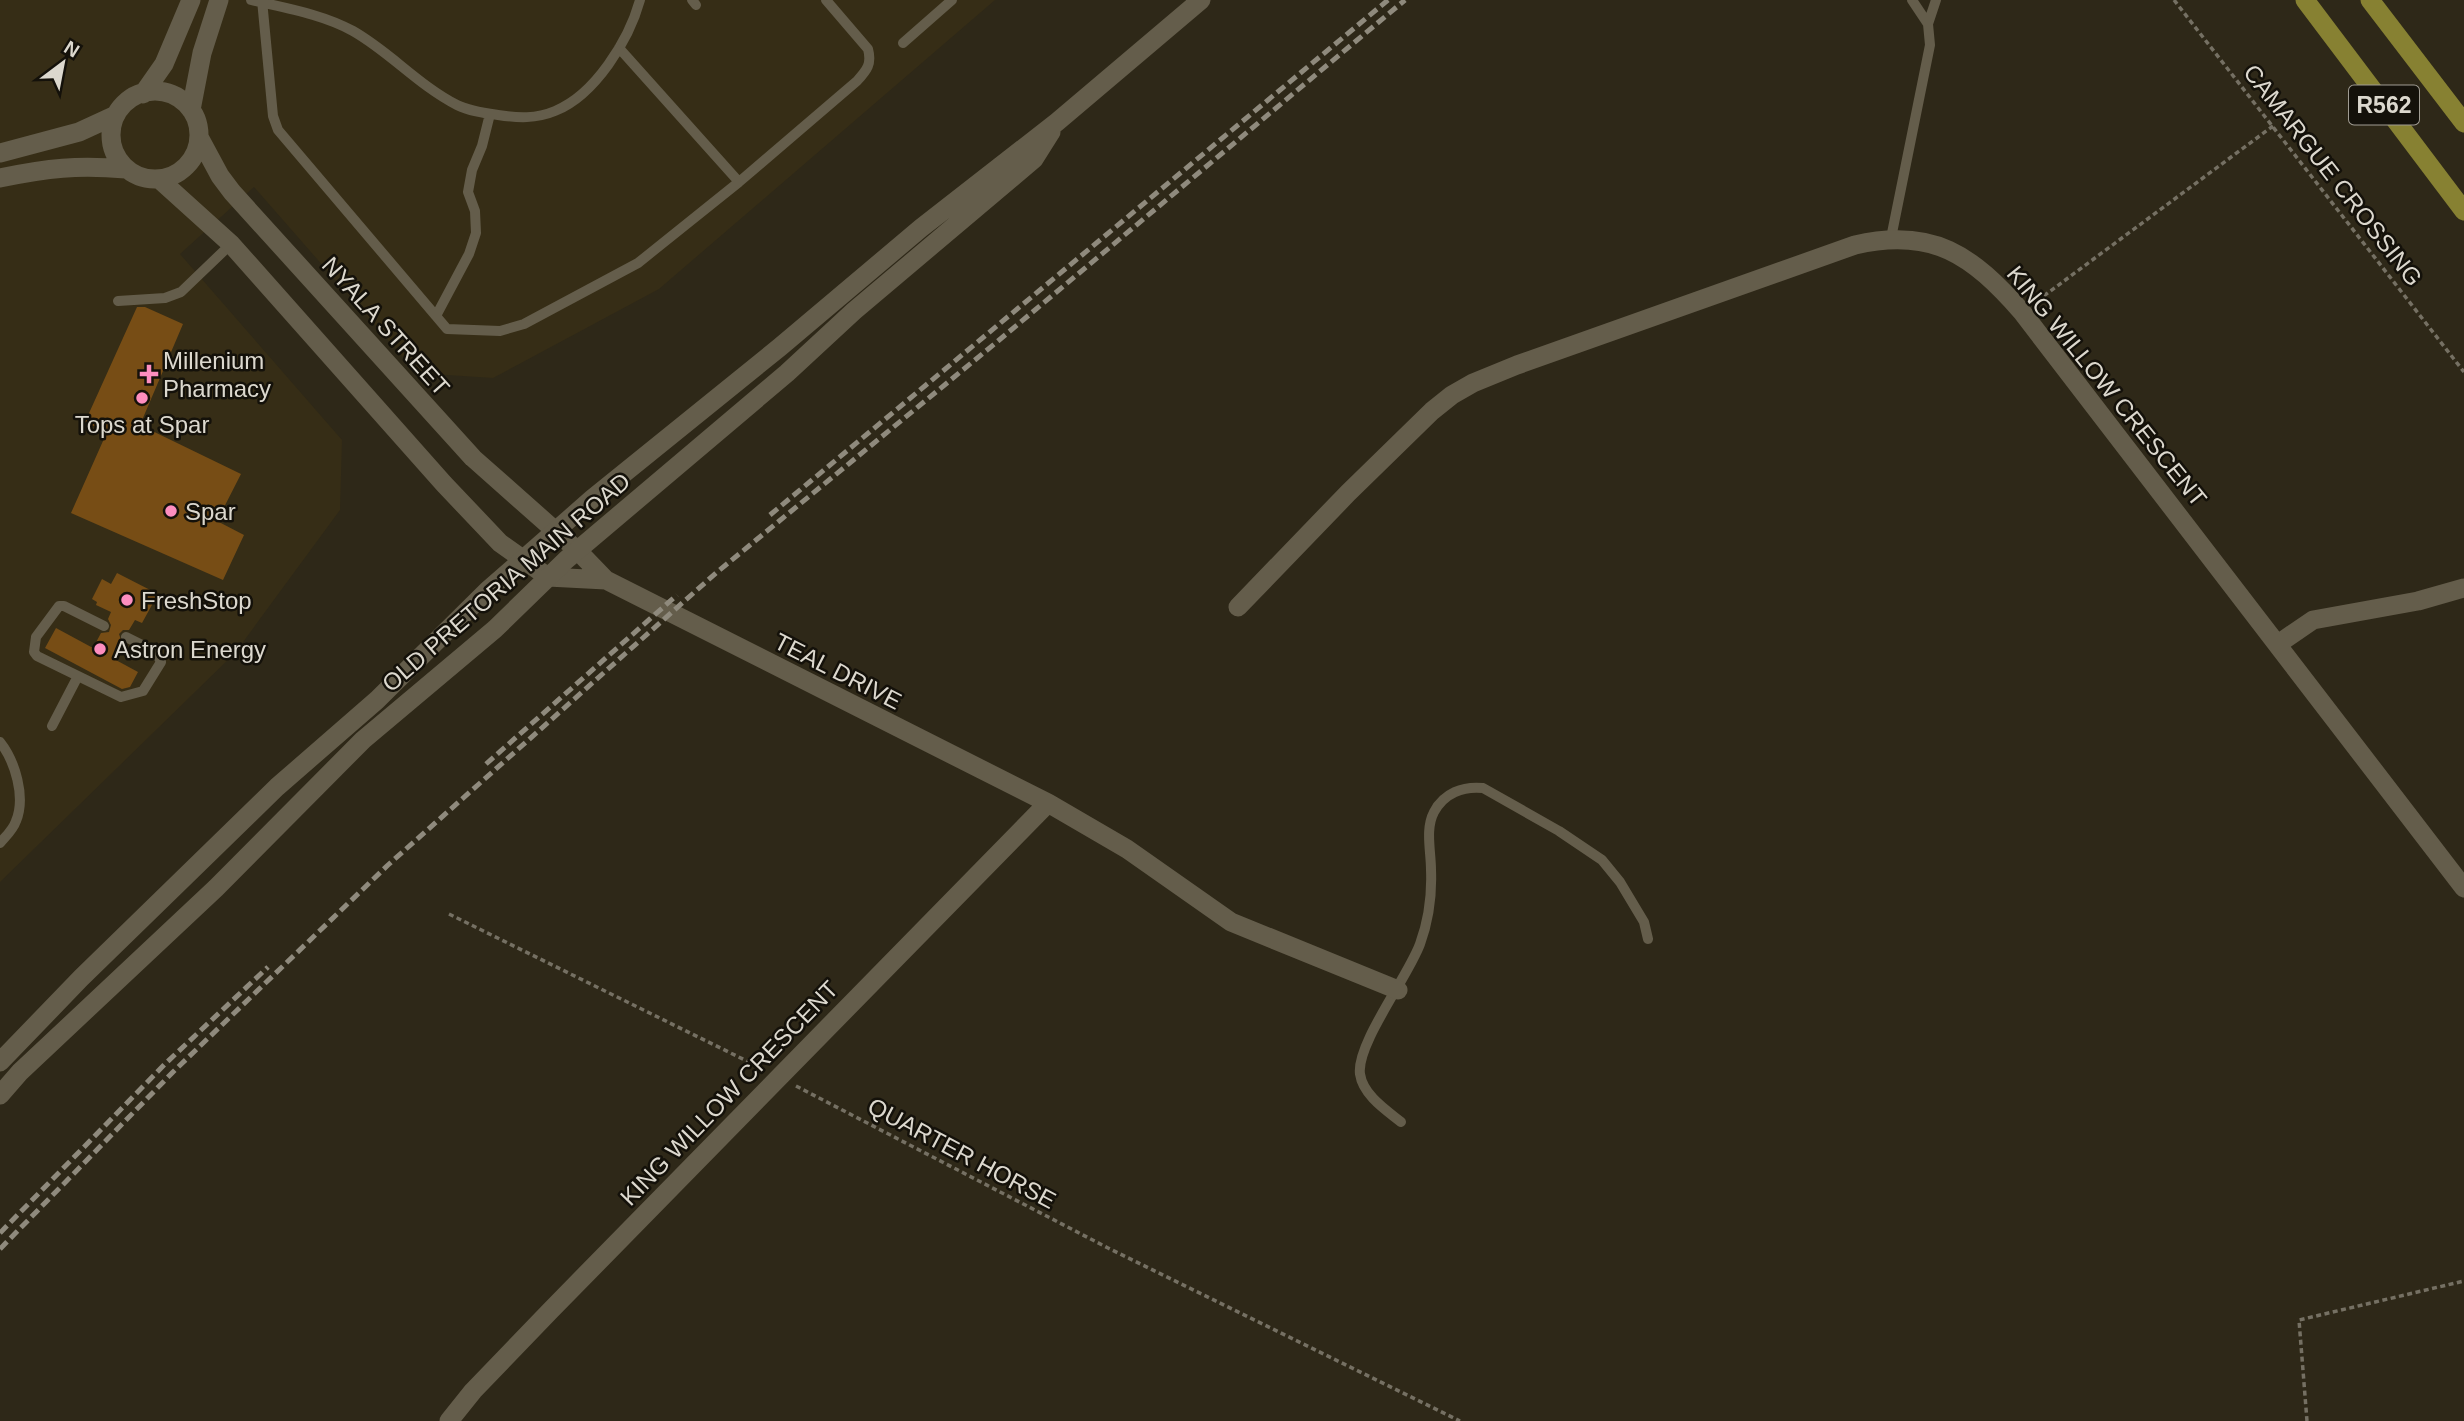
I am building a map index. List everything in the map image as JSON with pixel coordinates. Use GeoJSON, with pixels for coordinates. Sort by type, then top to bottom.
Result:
{"type":"FeatureCollection","features":[{"type":"Feature","properties":{"kind":"main road","name":"R562"},"geometry":{"type":"LineString","coordinates":[[2305,0],[2464,211]]}},
{"type":"Feature","properties":{"kind":"main road","name":"R562"},"geometry":{"type":"LineString","coordinates":[[2370,0],[2464,123]]}},
{"type":"Feature","properties":{"kind":"street"},"geometry":{"type":"LineString","coordinates":[[143,94],[164,64],[191,0]]}},
{"type":"Feature","properties":{"kind":"street"},"geometry":{"type":"LineString","coordinates":[[191,110],[202,53],[219,0]]}},
{"type":"Feature","properties":{"kind":"street","name":"OLD PRETORIA MAIN ROAD"},"geometry":{"type":"LineString","coordinates":[[0,1062],[81,978],[277,787],[377,700],[487,591],[592,499],[921,228],[1057,122],[1201,0]]}},
{"type":"Feature","properties":{"kind":"street"},"geometry":{"type":"LineString","coordinates":[[168,93],[181,100],[191,110],[197,122],[197,150],[190,163],[166,178],[138,176],[126,169],[117,158],[112,145],[111,129],[116,115],[125,103],[143,94],[168,93]]}},
{"type":"Feature","properties":{"kind":"street"},"geometry":{"type":"LineString","coordinates":[[0,153],[79,132],[116,115]]}},
{"type":"Feature","properties":{"kind":"street","name":"OLD PRETORIA MAIN ROAD"},"geometry":{"type":"LineString","coordinates":[[0,1095],[20,1072],[216,888],[363,740],[495,629],[548,577],[787,373],[854,311],[1034,159],[1057,122]]}},
{"type":"Feature","properties":{"kind":"street","name":"NYALA STREET"},"geometry":{"type":"LineString","coordinates":[[199,137],[220,176],[251,214],[473,458],[578,551]]}},
{"type":"Feature","properties":{"kind":"street"},"geometry":{"type":"LineString","coordinates":[[0,178],[25,172],[79,166],[126,169]]}},
{"type":"Feature","properties":{"kind":"street"},"geometry":{"type":"LineString","coordinates":[[159,179],[231,244],[443,484],[500,542],[548,577]]}},
{"type":"Feature","properties":{"kind":"street","name":"KING WILLOW CRESCENT"},"geometry":{"type":"LineString","coordinates":[[1238,607],[1397,445],[1432,411],[1459,391],[1517,365],[1823,255],[1855,245],[1891,239],[1923,242],[1960,255],[1997,283],[2022,312],[2464,888]]}},
{"type":"Feature","properties":{"kind":"street","name":"TEAL DRIVE"},"geometry":{"type":"LineString","coordinates":[[578,551],[606,580],[1048,803],[1127,849],[1231,922],[1398,990]]}},
{"type":"Feature","properties":{"kind":"street","name":"TEAL DRIVE"},"geometry":{"type":"LineString","coordinates":[[548,577],[606,580]]}},
{"type":"Feature","properties":{"kind":"street"},"geometry":{"type":"LineString","coordinates":[[2277,644],[2313,620],[2418,601],[2464,588]]}},
{"type":"Feature","properties":{"kind":"street","name":"KING WILLOW CRESCENT"},"geometry":{"type":"LineString","coordinates":[[449,1421],[473,1391],[551,1310],[1048,803]]}},
{"type":"Feature","properties":{"kind":"lane"},"geometry":{"type":"LineString","coordinates":[[639,0],[619,48],[605,71],[567,105],[530,117],[490,114],[466,108],[419,82],[354,32],[281,6],[258,1],[273,116],[278,130],[447,329],[500,331],[524,324],[638,263],[739,182],[857,81],[871,59],[868,49],[826,0]]}},
{"type":"Feature","properties":{"kind":"lane"},"geometry":{"type":"LineString","coordinates":[[903,43],[952,0]]}},
{"type":"Feature","properties":{"kind":"lane"},"geometry":{"type":"LineString","coordinates":[[1912,0],[1928,24]]}},
{"type":"Feature","properties":{"kind":"lane"},"geometry":{"type":"LineString","coordinates":[[1891,239],[1930,45],[1928,24],[1936,0]]}},
{"type":"Feature","properties":{"kind":"lane"},"geometry":{"type":"LineString","coordinates":[[619,48],[739,182]]}},
{"type":"Feature","properties":{"kind":"lane"},"geometry":{"type":"LineString","coordinates":[[436,316],[469,254],[476,233],[475,211],[468,192],[472,170],[482,146],[490,114]]}},
{"type":"Feature","properties":{"kind":"lane"},"geometry":{"type":"LineString","coordinates":[[117,301],[165,298],[181,292],[231,244]]}},
{"type":"Feature","properties":{"kind":"lane"},"geometry":{"type":"LineString","coordinates":[[104,626],[64,606],[56,609],[36,637],[33,647],[37,656],[121,697],[143,691],[161,662],[156,652],[126,637]]}},
{"type":"Feature","properties":{"kind":"lane"},"geometry":{"type":"LineString","coordinates":[[52,726],[78,676]]}},
{"type":"Feature","properties":{"kind":"lane"},"geometry":{"type":"LineString","coordinates":[[0,742],[15,771],[20,805],[16,820],[0,843]]}},
{"type":"Feature","properties":{"kind":"lane"},"geometry":{"type":"LineString","coordinates":[[1401,1122],[1378,1104],[1365,1087],[1360,1074],[1371,1035],[1416,954],[1424,929],[1431,873],[1429,837],[1432,816],[1439,803],[1447,796],[1457,790],[1483,788],[1559,831],[1602,860],[1620,882],[1644,922],[1648,939]]}},
{"type":"Feature","properties":{"kind":"path","name":"CAMARGUE CROSSING"},"geometry":{"type":"LineString","coordinates":[[2174,0],[2464,372]]}},
{"type":"Feature","properties":{"kind":"path"},"geometry":{"type":"LineString","coordinates":[[2022,312],[2273,126]]}},
{"type":"Feature","properties":{"kind":"path","name":"QUARTER HORSE"},"geometry":{"type":"LineString","coordinates":[[449,914],[779,1077],[1108,1248],[1460,1421]]}},
{"type":"Feature","properties":{"kind":"path"},"geometry":{"type":"LineString","coordinates":[[2307,1421],[2299,1320],[2464,1281]]}},
{"type":"Feature","properties":{"kind":"shaded area"},"geometry":{"type":"Polygon","coordinates":[[[0,0],[995,0],[659,289],[493,378],[417,373],[254,187],[180,254],[342,440],[340,510],[235,653],[0,882],[0,0]]]}},
{"type":"Feature","properties":{"kind":"building"},"geometry":{"type":"Polygon","coordinates":[[[137,307],[145,307],[183,324],[140,425],[241,474],[217,521],[244,535],[223,580],[71,513],[107,432],[85,422],[137,307]]]}},
{"type":"Feature","properties":{"kind":"building"},"geometry":{"type":"Polygon","coordinates":[[[117,573],[158,594],[142,623],[135,620],[129,630],[123,630],[119,634],[122,643],[114,659],[138,672],[130,687],[122,689],[45,648],[56,628],[93,648],[101,633],[109,632],[111,625],[108,619],[111,612],[96,605],[97,602],[92,599],[102,579],[111,584],[117,573]]]}},
{"type":"Feature","properties":{"kind":"railway"},"geometry":{"type":"LineString","coordinates":[[770,515],[1388,0]]}},
{"type":"Feature","properties":{"kind":"railway"},"geometry":{"type":"LineString","coordinates":[[0,1249],[173,1072],[388,865],[626,653],[716,573],[1405,0]]}},
{"type":"Feature","properties":{"kind":"railway"},"geometry":{"type":"LineString","coordinates":[[486,764],[677,595]]}},
{"type":"Feature","properties":{"kind":"railway"},"geometry":{"type":"LineString","coordinates":[[0,1233],[165,1064],[268,967]]}},
{"type":"Feature","properties":{"kind":"place","name":"Millenium Pharmacy"},"geometry":{"type":"Point","coordinates":[149,374]}},
{"type":"Feature","properties":{"kind":"place","name":"Tops at Spar"},"geometry":{"type":"Point","coordinates":[142,398]}},
{"type":"Feature","properties":{"kind":"place","name":"Spar"},"geometry":{"type":"Point","coordinates":[171,511]}},
{"type":"Feature","properties":{"kind":"place","name":"FreshStop"},"geometry":{"type":"Point","coordinates":[127,600]}},
{"type":"Feature","properties":{"kind":"place","name":"Astron Energy"},"geometry":{"type":"Point","coordinates":[100,649]}}]}
